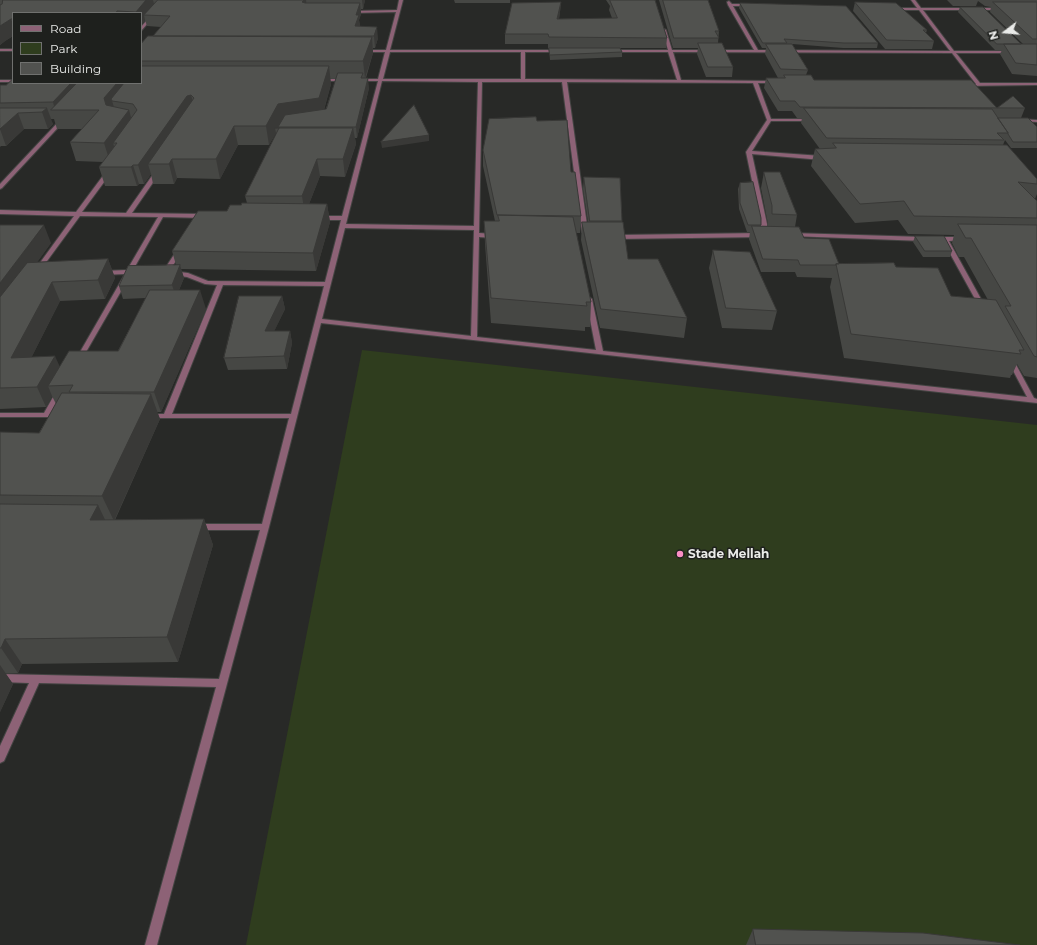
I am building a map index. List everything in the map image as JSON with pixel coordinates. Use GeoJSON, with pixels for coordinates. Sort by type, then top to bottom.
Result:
{"type":"FeatureCollection","features":[{"type":"Feature","properties":{"kind":"street"},"geometry":{"type":"LineString","coordinates":[[142,29],[166,0]]}},
{"type":"Feature","properties":{"kind":"street"},"geometry":{"type":"LineString","coordinates":[[151,945],[265,527],[401,0]]}},
{"type":"Feature","properties":{"kind":"street"},"geometry":{"type":"LineString","coordinates":[[728,0],[757,52]]}},
{"type":"Feature","properties":{"kind":"street"},"geometry":{"type":"LineString","coordinates":[[913,0],[979,85]]}},
{"type":"Feature","properties":{"kind":"street"},"geometry":{"type":"LineString","coordinates":[[979,4],[989,14]]}},
{"type":"Feature","properties":{"kind":"street"},"geometry":{"type":"LineString","coordinates":[[730,5],[753,6]]}},
{"type":"Feature","properties":{"kind":"street"},"geometry":{"type":"LineString","coordinates":[[153,6],[161,6]]}},
{"type":"Feature","properties":{"kind":"street"},"geometry":{"type":"LineString","coordinates":[[884,9],[1007,9]]}},
{"type":"Feature","properties":{"kind":"street"},"geometry":{"type":"LineString","coordinates":[[345,12],[398,11]]}},
{"type":"Feature","properties":{"kind":"street"},"geometry":{"type":"LineString","coordinates":[[662,22],[679,81]]}},
{"type":"Feature","properties":{"kind":"street"},"geometry":{"type":"LineString","coordinates":[[878,46],[883,52]]}},
{"type":"Feature","properties":{"kind":"street"},"geometry":{"type":"LineString","coordinates":[[0,50],[12,50]]}},
{"type":"Feature","properties":{"kind":"street"},"geometry":{"type":"LineString","coordinates":[[356,51],[562,51]]}},
{"type":"Feature","properties":{"kind":"street"},"geometry":{"type":"LineString","coordinates":[[523,51],[523,80]]}},
{"type":"Feature","properties":{"kind":"street"},"geometry":{"type":"LineString","coordinates":[[608,51],[1012,52]]}},
{"type":"Feature","properties":{"kind":"street"},"geometry":{"type":"LineString","coordinates":[[312,80],[779,82]]}},
{"type":"Feature","properties":{"kind":"street"},"geometry":{"type":"LineString","coordinates":[[334,88],[336,80]]}},
{"type":"Feature","properties":{"kind":"street"},"geometry":{"type":"LineString","coordinates":[[474,338],[480,80]]}},
{"type":"Feature","properties":{"kind":"street"},"geometry":{"type":"LineString","coordinates":[[564,80],[583,237],[593,237]]}},
{"type":"Feature","properties":{"kind":"street"},"geometry":{"type":"LineString","coordinates":[[0,81],[12,81]]}},
{"type":"Feature","properties":{"kind":"street"},"geometry":{"type":"LineString","coordinates":[[755,82],[769,120]]}},
{"type":"Feature","properties":{"kind":"street"},"geometry":{"type":"LineString","coordinates":[[963,85],[1037,84]]}},
{"type":"Feature","properties":{"kind":"street"},"geometry":{"type":"LineString","coordinates":[[0,186],[66,116]]}},
{"type":"Feature","properties":{"kind":"street"},"geometry":{"type":"LineString","coordinates":[[769,120],[816,120]]}},
{"type":"Feature","properties":{"kind":"street"},"geometry":{"type":"LineString","coordinates":[[764,235],[764,224],[749,152],[769,120]]}},
{"type":"Feature","properties":{"kind":"street"},"geometry":{"type":"LineString","coordinates":[[1016,120],[1037,120]]}},
{"type":"Feature","properties":{"kind":"street"},"geometry":{"type":"LineString","coordinates":[[53,121],[61,121]]}},
{"type":"Feature","properties":{"kind":"street"},"geometry":{"type":"LineString","coordinates":[[357,141],[365,141]]}},
{"type":"Feature","properties":{"kind":"street"},"geometry":{"type":"LineString","coordinates":[[749,152],[799,157],[829,158]]}},
{"type":"Feature","properties":{"kind":"street"},"geometry":{"type":"LineString","coordinates":[[39,277],[32,278],[113,165]]}},
{"type":"Feature","properties":{"kind":"street"},"geometry":{"type":"LineString","coordinates":[[128,215],[162,165]]}},
{"type":"Feature","properties":{"kind":"street"},"geometry":{"type":"LineString","coordinates":[[0,212],[209,216]]}},
{"type":"Feature","properties":{"kind":"street"},"geometry":{"type":"LineString","coordinates":[[73,369],[161,216]]}},
{"type":"Feature","properties":{"kind":"street"},"geometry":{"type":"LineString","coordinates":[[198,222],[202,216]]}},
{"type":"Feature","properties":{"kind":"street"},"geometry":{"type":"LineString","coordinates":[[314,218],[344,218]]}},
{"type":"Feature","properties":{"kind":"street"},"geometry":{"type":"LineString","coordinates":[[342,226],[476,228]]}},
{"type":"Feature","properties":{"kind":"street"},"geometry":{"type":"LineString","coordinates":[[477,235],[500,236]]}},
{"type":"Feature","properties":{"kind":"street"},"geometry":{"type":"LineString","coordinates":[[609,237],[772,235]]}},
{"type":"Feature","properties":{"kind":"street"},"geometry":{"type":"LineString","coordinates":[[788,235],[930,239]]}},
{"type":"Feature","properties":{"kind":"street"},"geometry":{"type":"LineString","coordinates":[[937,239],[970,239]]}},
{"type":"Feature","properties":{"kind":"street"},"geometry":{"type":"LineString","coordinates":[[945,240],[988,318]]}},
{"type":"Feature","properties":{"kind":"street"},"geometry":{"type":"LineString","coordinates":[[165,273],[186,241]]}},
{"type":"Feature","properties":{"kind":"street"},"geometry":{"type":"LineString","coordinates":[[92,274],[130,271],[144,272]]}},
{"type":"Feature","properties":{"kind":"street"},"geometry":{"type":"LineString","coordinates":[[158,272],[182,273],[193,276],[203,282],[328,284]]}},
{"type":"Feature","properties":{"kind":"street"},"geometry":{"type":"LineString","coordinates":[[167,416],[221,283]]}},
{"type":"Feature","properties":{"kind":"street"},"geometry":{"type":"LineString","coordinates":[[587,291],[600,353]]}},
{"type":"Feature","properties":{"kind":"street"},"geometry":{"type":"LineString","coordinates":[[318,321],[1035,401]]}},
{"type":"Feature","properties":{"kind":"street"},"geometry":{"type":"LineString","coordinates":[[1006,352],[1035,401]]}},
{"type":"Feature","properties":{"kind":"street"},"geometry":{"type":"LineString","coordinates":[[46,415],[62,389]]}},
{"type":"Feature","properties":{"kind":"street"},"geometry":{"type":"LineString","coordinates":[[0,415],[69,416]]}},
{"type":"Feature","properties":{"kind":"street"},"geometry":{"type":"LineString","coordinates":[[137,416],[294,416]]}},
{"type":"Feature","properties":{"kind":"street"},"geometry":{"type":"LineString","coordinates":[[187,527],[265,527]]}},
{"type":"Feature","properties":{"kind":"street"},"geometry":{"type":"LineString","coordinates":[[0,678],[222,683]]}},
{"type":"Feature","properties":{"kind":"street"},"geometry":{"type":"LineString","coordinates":[[0,758],[36,679]]}},
{"type":"Feature","properties":{"kind":"green space","name":"Stade Mellah"},"geometry":{"type":"Polygon","coordinates":[[[362,350],[1037,425],[1037,945],[246,945],[362,350]]]}},
{"type":"Feature","properties":{"kind":"building"},"geometry":{"type":"Polygon","coordinates":[[[3,0],[146,0],[136,12],[12,12],[12,19],[0,26],[0,5],[2,4],[3,0]]]}},
{"type":"Feature","properties":{"kind":"building"},"geometry":{"type":"Polygon","coordinates":[[[158,0],[304,0],[302,2],[305,3],[360,3],[356,15],[359,15],[355,26],[377,27],[374,36],[153,36],[170,16],[144,15],[158,0]]]}},
{"type":"Feature","properties":{"kind":"building"},"geometry":{"type":"Polygon","coordinates":[[[610,0],[655,0],[667,38],[549,37],[548,34],[505,34],[512,3],[561,2],[557,19],[617,18],[610,0]]]}},
{"type":"Feature","properties":{"kind":"building"},"geometry":{"type":"Polygon","coordinates":[[[663,0],[708,0],[719,31],[715,31],[719,38],[674,38],[663,0]]]}},
{"type":"Feature","properties":{"kind":"building"},"geometry":{"type":"Polygon","coordinates":[[[855,2],[896,3],[927,30],[923,30],[934,41],[887,40],[855,2]]]}},
{"type":"Feature","properties":{"kind":"building"},"geometry":{"type":"Polygon","coordinates":[[[993,2],[1037,2],[1037,39],[1033,39],[993,2]]]}},
{"type":"Feature","properties":{"kind":"building"},"geometry":{"type":"Polygon","coordinates":[[[740,3],[846,6],[878,43],[844,43],[784,39],[787,43],[763,43],[740,3]]]}},
{"type":"Feature","properties":{"kind":"building"},"geometry":{"type":"Polygon","coordinates":[[[960,7],[983,7],[1021,44],[997,44],[960,7]]]}},
{"type":"Feature","properties":{"kind":"building"},"geometry":{"type":"Polygon","coordinates":[[[148,36],[372,37],[363,61],[142,61],[142,43],[148,36]]]}},
{"type":"Feature","properties":{"kind":"building"},"geometry":{"type":"Polygon","coordinates":[[[698,43],[722,43],[733,67],[708,67],[698,43]]]}},
{"type":"Feature","properties":{"kind":"building"},"geometry":{"type":"Polygon","coordinates":[[[766,44],[792,44],[808,70],[781,69],[766,44]]]}},
{"type":"Feature","properties":{"kind":"building"},"geometry":{"type":"Polygon","coordinates":[[[1004,44],[1037,44],[1037,65],[1016,63],[1004,44]]]}},
{"type":"Feature","properties":{"kind":"building"},"geometry":{"type":"Polygon","coordinates":[[[549,48],[620,48],[622,52],[550,55],[549,48]]]}},
{"type":"Feature","properties":{"kind":"building"},"geometry":{"type":"Polygon","coordinates":[[[142,66],[329,66],[319,98],[278,104],[266,126],[234,126],[216,159],[172,159],[169,164],[148,164],[194,98],[191,95],[187,96],[138,165],[133,165],[131,167],[99,167],[117,143],[113,143],[137,110],[133,104],[112,101],[111,99],[123,84],[142,84],[142,66]]]}},
{"type":"Feature","properties":{"kind":"building"},"geometry":{"type":"Polygon","coordinates":[[[338,73],[363,73],[361,78],[368,78],[356,127],[278,127],[285,115],[326,109],[338,73]]]}},
{"type":"Feature","properties":{"kind":"building"},"geometry":{"type":"Polygon","coordinates":[[[784,75],[811,75],[814,80],[971,80],[997,108],[800,107],[795,101],[780,101],[766,78],[785,78],[784,75]]]}},
{"type":"Feature","properties":{"kind":"building"},"geometry":{"type":"Polygon","coordinates":[[[12,80],[12,84],[70,84],[53,102],[0,103],[0,85],[6,85],[12,80]]]}},
{"type":"Feature","properties":{"kind":"building"},"geometry":{"type":"Polygon","coordinates":[[[76,84],[116,84],[104,98],[106,105],[129,110],[104,143],[70,142],[99,110],[51,110],[76,84]]]}},
{"type":"Feature","properties":{"kind":"building"},"geometry":{"type":"Polygon","coordinates":[[[1013,96],[1025,108],[997,108],[1013,96]]]}},
{"type":"Feature","properties":{"kind":"building"},"geometry":{"type":"Polygon","coordinates":[[[414,105],[429,135],[381,142],[414,105]]]}},
{"type":"Feature","properties":{"kind":"building"},"geometry":{"type":"Polygon","coordinates":[[[0,108],[47,108],[42,112],[18,113],[0,129],[0,108]]]}},
{"type":"Feature","properties":{"kind":"building"},"geometry":{"type":"Polygon","coordinates":[[[804,108],[992,109],[1008,133],[997,133],[1004,140],[827,138],[804,108]]]}},
{"type":"Feature","properties":{"kind":"building"},"geometry":{"type":"Polygon","coordinates":[[[536,117],[537,121],[567,120],[571,172],[575,172],[581,216],[497,215],[483,150],[489,119],[536,117]]]}},
{"type":"Feature","properties":{"kind":"building"},"geometry":{"type":"Polygon","coordinates":[[[998,118],[1028,118],[1037,127],[1037,142],[1013,142],[998,118]]]}},
{"type":"Feature","properties":{"kind":"building"},"geometry":{"type":"Polygon","coordinates":[[[279,128],[353,128],[343,159],[317,159],[302,196],[245,196],[279,128]]]}},
{"type":"Feature","properties":{"kind":"building"},"geometry":{"type":"Polygon","coordinates":[[[833,143],[1007,145],[1037,179],[1037,184],[1018,182],[1037,201],[1037,218],[914,216],[904,201],[860,204],[815,149],[836,148],[833,143]]]}},
{"type":"Feature","properties":{"kind":"building"},"geometry":{"type":"Polygon","coordinates":[[[764,172],[780,172],[797,215],[772,214],[772,206],[764,172]]]}},
{"type":"Feature","properties":{"kind":"building"},"geometry":{"type":"Polygon","coordinates":[[[584,177],[620,178],[622,221],[590,221],[584,177]]]}},
{"type":"Feature","properties":{"kind":"building"},"geometry":{"type":"Polygon","coordinates":[[[753,182],[761,218],[761,225],[748,225],[740,203],[740,183],[753,182]]]}},
{"type":"Feature","properties":{"kind":"building"},"geometry":{"type":"Polygon","coordinates":[[[242,203],[327,204],[313,253],[172,251],[198,211],[227,211],[230,205],[241,205],[242,203]]]}},
{"type":"Feature","properties":{"kind":"building"},"geometry":{"type":"Polygon","coordinates":[[[498,215],[573,217],[591,302],[586,302],[587,306],[491,298],[484,221],[499,221],[498,215]]]}},
{"type":"Feature","properties":{"kind":"building"},"geometry":{"type":"Polygon","coordinates":[[[582,222],[623,222],[628,259],[658,259],[687,318],[601,309],[582,222]]]}},
{"type":"Feature","properties":{"kind":"building"},"geometry":{"type":"Polygon","coordinates":[[[958,224],[1037,225],[1037,357],[1034,356],[1005,306],[1011,306],[971,238],[966,238],[958,224]]]}},
{"type":"Feature","properties":{"kind":"building"},"geometry":{"type":"Polygon","coordinates":[[[0,225],[44,225],[0,283],[0,225]]]}},
{"type":"Feature","properties":{"kind":"building"},"geometry":{"type":"Polygon","coordinates":[[[752,226],[799,227],[804,238],[829,239],[839,264],[800,265],[798,260],[763,259],[752,226]]]}},
{"type":"Feature","properties":{"kind":"building"},"geometry":{"type":"Polygon","coordinates":[[[915,236],[944,236],[952,251],[925,251],[915,236]]]}},
{"type":"Feature","properties":{"kind":"building"},"geometry":{"type":"Polygon","coordinates":[[[713,250],[750,252],[777,311],[726,308],[713,250]]]}},
{"type":"Feature","properties":{"kind":"building"},"geometry":{"type":"Polygon","coordinates":[[[108,259],[98,280],[52,282],[11,358],[55,356],[37,387],[0,388],[0,297],[27,263],[108,259]]]}},
{"type":"Feature","properties":{"kind":"building"},"geometry":{"type":"Polygon","coordinates":[[[894,263],[896,267],[938,268],[951,296],[996,300],[1024,350],[1019,350],[1021,354],[851,334],[836,264],[894,263]]]}},
{"type":"Feature","properties":{"kind":"building"},"geometry":{"type":"Polygon","coordinates":[[[180,265],[172,285],[119,286],[128,266],[180,265]]]}},
{"type":"Feature","properties":{"kind":"building"},"geometry":{"type":"Polygon","coordinates":[[[150,290],[200,290],[154,392],[69,392],[73,385],[48,386],[69,351],[118,351],[150,290]]]}},
{"type":"Feature","properties":{"kind":"building"},"geometry":{"type":"Polygon","coordinates":[[[239,296],[282,296],[265,331],[290,331],[284,356],[224,358],[239,296]]]}},
{"type":"Feature","properties":{"kind":"building"},"geometry":{"type":"Polygon","coordinates":[[[62,393],[151,394],[102,496],[0,495],[0,432],[39,433],[62,393]]]}},
{"type":"Feature","properties":{"kind":"building"},"geometry":{"type":"Polygon","coordinates":[[[0,504],[98,505],[90,520],[204,519],[167,637],[5,639],[0,648],[0,504]]]}},
{"type":"Feature","properties":{"kind":"building"},"geometry":{"type":"Polygon","coordinates":[[[753,929],[923,933],[1020,945],[756,945],[753,929]]]}},
{"type":"Feature","properties":{"kind":"place","name":"Stade Mellah"},"geometry":{"type":"Point","coordinates":[680,554]}}]}
